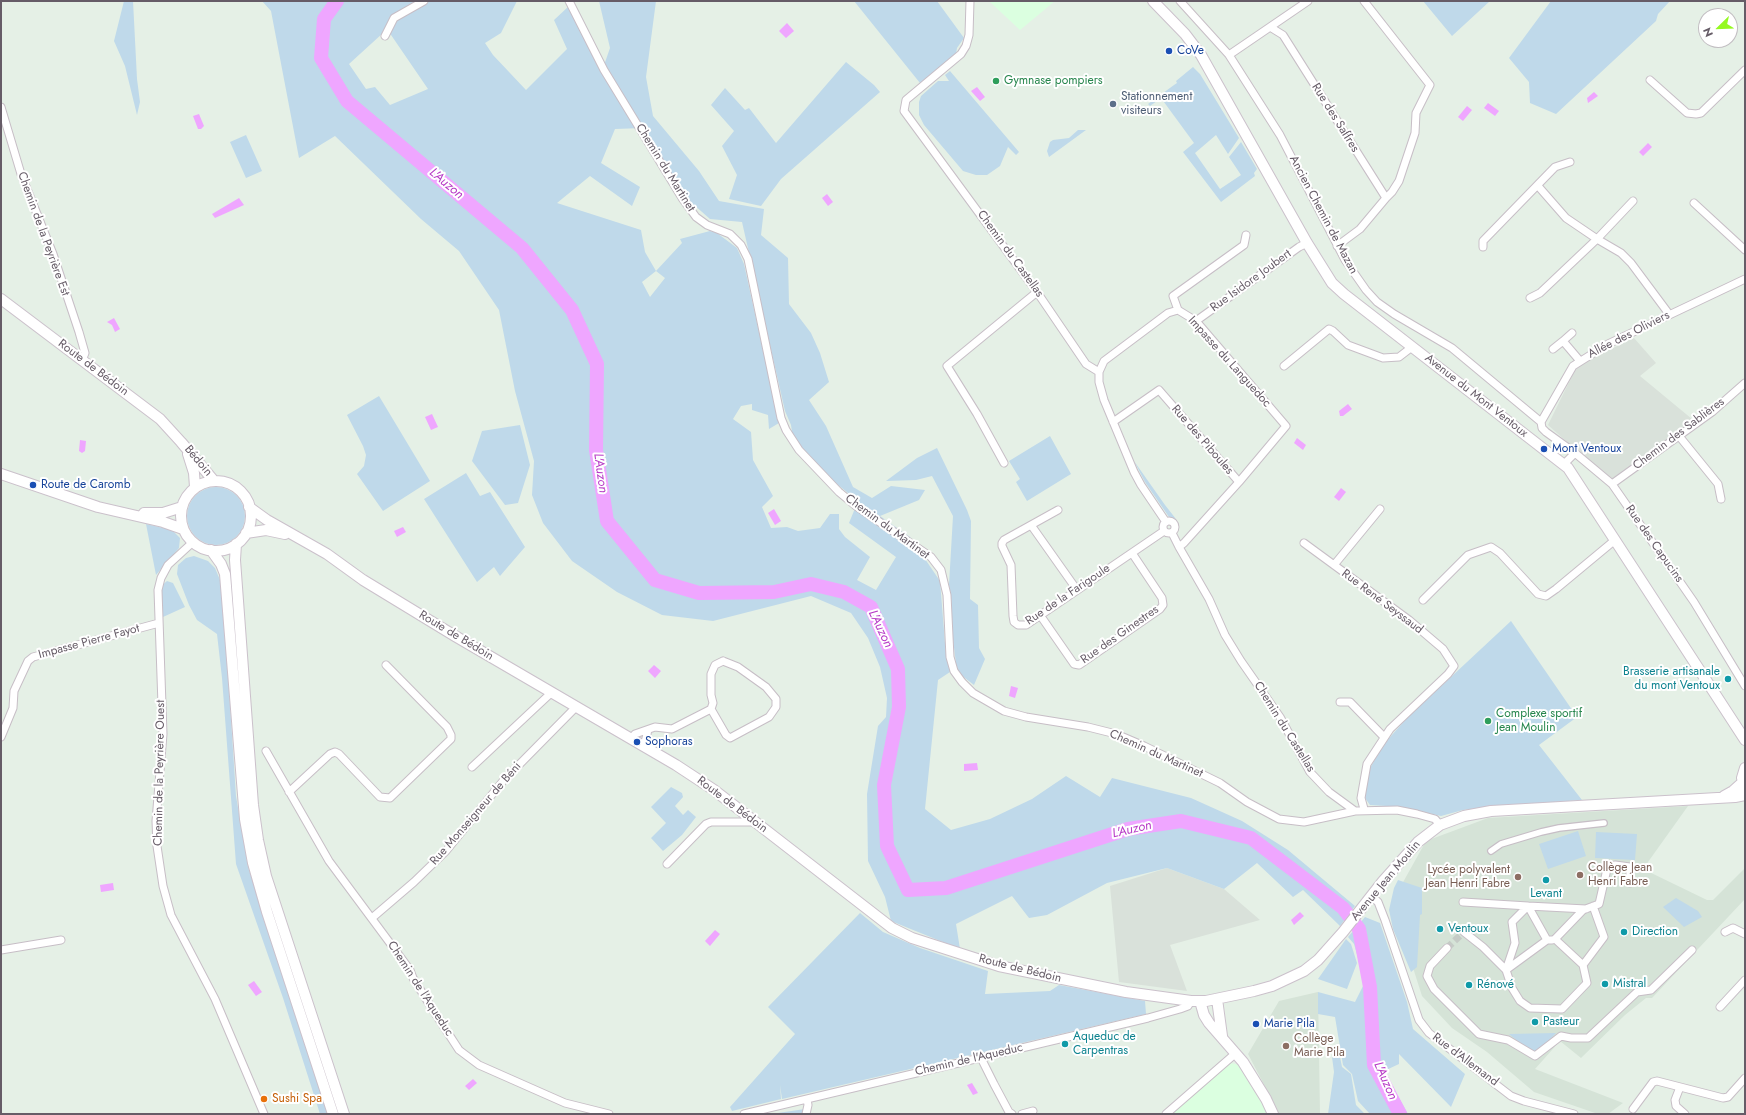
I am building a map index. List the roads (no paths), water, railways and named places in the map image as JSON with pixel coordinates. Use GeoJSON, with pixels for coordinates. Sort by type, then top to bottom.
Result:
{"type":"FeatureCollection","features":[{"type":"Feature","properties":{"kind":"main road","name":"Avenue du Mont Ventoux"},"geometry":{"type":"LineString","coordinates":[[1145,1],[1185,44],[1238,122]]}},
{"type":"Feature","properties":{"kind":"main road","name":"Avenue du Mont Ventoux"},"geometry":{"type":"LineString","coordinates":[[1153,1],[1173,20],[1196,47],[1218,83],[1238,122],[1307,243],[1332,283],[1344,294],[1564,464],[1574,476],[1745,740]]}},
{"type":"Feature","properties":{"kind":"main road","name":"Route de Bédoin"},"geometry":{"type":"LineString","coordinates":[[1,299],[160,419],[181,442]]}},
{"type":"Feature","properties":{"kind":"main road","name":"Bédoin"},"geometry":{"type":"LineString","coordinates":[[181,442],[214,481]]}},
{"type":"Feature","properties":{"kind":"main road"},"geometry":{"type":"LineString","coordinates":[[181,442],[190,460],[195,487]]}},
{"type":"Feature","properties":{"kind":"main road"},"geometry":{"type":"LineString","coordinates":[[1,474],[98,506],[183,528]]}},
{"type":"Feature","properties":{"kind":"main road"},"geometry":{"type":"LineString","coordinates":[[214,481],[228,483],[240,490],[246,498],[249,507],[250,520],[246,532],[236,544],[220,550],[211,550],[201,547],[193,542],[183,528],[181,518],[182,507],[187,496],[195,487],[214,481]]}},
{"type":"Feature","properties":{"kind":"main road"},"geometry":{"type":"LineString","coordinates":[[124,512],[163,512],[182,507]]}},
{"type":"Feature","properties":{"kind":"main road","name":"Route de Bédoin"},"geometry":{"type":"LineString","coordinates":[[249,507],[261,516],[327,554],[400,603],[644,746],[714,790],[892,928],[912,938],[999,966],[1126,992],[1196,1001]]}},
{"type":"Feature","properties":{"kind":"main road","name":"Route de Bédoin"},"geometry":{"type":"LineString","coordinates":[[246,532],[266,530],[298,537]]}},
{"type":"Feature","properties":{"kind":"main road"},"geometry":{"type":"LineString","coordinates":[[236,544],[235,560],[252,797],[258,840],[266,876],[344,1114]]}},
{"type":"Feature","properties":{"kind":"main road"},"geometry":{"type":"LineString","coordinates":[[211,550],[221,564],[225,574],[245,819],[254,863],[267,912],[333,1114]]}},
{"type":"Feature","properties":{"kind":"main road"},"geometry":{"type":"LineString","coordinates":[[1720,797],[1744,784],[1743,773],[1745,768]]}},
{"type":"Feature","properties":{"kind":"main road","name":"Avenue Jean Moulin"},"geometry":{"type":"LineString","coordinates":[[1196,1001],[1217,999],[1272,986],[1304,971],[1318,960],[1343,932],[1371,896],[1418,842],[1440,825],[1464,816],[1491,811],[1745,795]]}},
{"type":"Feature","properties":{"kind":"main road"},"geometry":{"type":"LineString","coordinates":[[1217,999],[1222,1036]]}},
{"type":"Feature","properties":{"kind":"main road"},"geometry":{"type":"LineString","coordinates":[[1196,1001],[1209,1023],[1236,1053],[1252,1076],[1273,1114]]}},
{"type":"Feature","properties":{"kind":"street"},"geometry":{"type":"LineString","coordinates":[[385,36],[394,18],[424,1]]}},
{"type":"Feature","properties":{"kind":"street","name":"Chemin du Martinet"},"geometry":{"type":"LineString","coordinates":[[569,1],[604,70],[682,198],[696,217],[707,225],[730,234],[741,245],[748,259],[781,418],[786,430],[799,450],[839,492],[856,506],[931,557],[941,570],[947,595],[950,657],[954,671],[962,682],[973,693],[1004,711],[1026,717],[1088,727],[1116,734],[1144,746],[1220,783],[1247,802],[1279,819],[1304,822],[1355,811]]}},
{"type":"Feature","properties":{"kind":"street","name":"Chemin du Castellas"},"geometry":{"type":"LineString","coordinates":[[970,1],[969,35],[966,46],[961,54],[906,100],[904,111],[1037,292],[1086,364],[1099,372]]}},
{"type":"Feature","properties":{"kind":"street","name":"Ancien Chemin de Mazan"},"geometry":{"type":"LineString","coordinates":[[1180,1],[1229,55],[1280,135],[1337,246],[1356,277],[1377,302],[1394,314],[1452,348],[1541,422]]}},
{"type":"Feature","properties":{"kind":"street"},"geometry":{"type":"LineString","coordinates":[[1229,55],[1308,1]]}},
{"type":"Feature","properties":{"kind":"street"},"geometry":{"type":"LineString","coordinates":[[1337,246],[1360,229],[1392,192],[1399,181],[1415,133],[1416,113],[1430,85],[1364,1]]}},
{"type":"Feature","properties":{"kind":"street","name":"Rue des Saffres"},"geometry":{"type":"LineString","coordinates":[[1270,27],[1283,35],[1292,48],[1321,97],[1386,198]]}},
{"type":"Feature","properties":{"kind":"street"},"geometry":{"type":"LineString","coordinates":[[1650,80],[1687,113],[1696,114],[1701,113],[1745,70]]}},
{"type":"Feature","properties":{"kind":"street","name":"Chemin de la Peyrière Est"},"geometry":{"type":"LineString","coordinates":[[1,107],[21,174],[52,254],[79,332],[85,353],[82,360]]}},
{"type":"Feature","properties":{"kind":"street"},"geometry":{"type":"LineString","coordinates":[[1483,247],[1483,241],[1555,167],[1570,162]]}},
{"type":"Feature","properties":{"kind":"street"},"geometry":{"type":"LineString","coordinates":[[1538,186],[1566,218],[1621,253],[1631,263],[1669,314]]}},
{"type":"Feature","properties":{"kind":"street"},"geometry":{"type":"LineString","coordinates":[[1530,298],[1540,293],[1597,239],[1633,200]]}},
{"type":"Feature","properties":{"kind":"street"},"geometry":{"type":"LineString","coordinates":[[1694,203],[1745,250]]}},
{"type":"Feature","properties":{"kind":"street"},"geometry":{"type":"LineString","coordinates":[[1178,310],[1173,296],[1244,245],[1246,235]]}},
{"type":"Feature","properties":{"kind":"street","name":"Rue Isidore Joubert"},"geometry":{"type":"LineString","coordinates":[[1196,321],[1299,247],[1307,243]]}},
{"type":"Feature","properties":{"kind":"street","name":"Allée des Oliviers"},"geometry":{"type":"LineString","coordinates":[[1541,422],[1573,366],[1580,361],[1608,344],[1745,279]]}},
{"type":"Feature","properties":{"kind":"street"},"geometry":{"type":"LineString","coordinates":[[1004,463],[977,414],[947,366],[1037,292]]}},
{"type":"Feature","properties":{"kind":"street","name":"Impasse du Languedoc"},"geometry":{"type":"LineString","coordinates":[[1099,372],[1104,361],[1168,313],[1178,310],[1196,321],[1286,426],[1239,482]]}},
{"type":"Feature","properties":{"kind":"street"},"geometry":{"type":"LineString","coordinates":[[1284,366],[1329,329],[1348,345],[1383,358],[1399,357],[1412,347]]}},
{"type":"Feature","properties":{"kind":"street"},"geometry":{"type":"LineString","coordinates":[[1552,349],[1563,342],[1572,333]]}},
{"type":"Feature","properties":{"kind":"street"},"geometry":{"type":"LineString","coordinates":[[1563,342],[1580,361]]}},
{"type":"Feature","properties":{"kind":"street"},"geometry":{"type":"LineString","coordinates":[[1099,372],[1099,382],[1102,394],[1141,485],[1166,522]]}},
{"type":"Feature","properties":{"kind":"street","name":"Chemin des Sablières"},"geometry":{"type":"LineString","coordinates":[[1612,484],[1712,412],[1745,383]]}},
{"type":"Feature","properties":{"kind":"street","name":"Rue des Piboules"},"geometry":{"type":"LineString","coordinates":[[1113,422],[1159,390],[1239,482],[1179,547]]}},
{"type":"Feature","properties":{"kind":"street","name":"Rue des Capucins"},"geometry":{"type":"LineString","coordinates":[[1541,422],[1542,428],[1546,432],[1575,453],[1612,484],[1694,602],[1745,686]]}},
{"type":"Feature","properties":{"kind":"street"},"geometry":{"type":"LineString","coordinates":[[1680,436],[1718,484],[1721,499]]}},
{"type":"Feature","properties":{"kind":"street"},"geometry":{"type":"LineString","coordinates":[[1564,464],[1575,453]]}},
{"type":"Feature","properties":{"kind":"street"},"geometry":{"type":"LineString","coordinates":[[1334,565],[1380,509]]}},
{"type":"Feature","properties":{"kind":"street","name":"Rue de la Farigoule"},"geometry":{"type":"LineString","coordinates":[[1058,510],[1004,540],[1002,543],[1012,569],[1012,616],[1014,622],[1022,626],[1164,531]]}},
{"type":"Feature","properties":{"kind":"street"},"geometry":{"type":"LineString","coordinates":[[1171,521],[1175,524],[1175,529],[1172,533],[1164,531],[1163,526],[1166,522],[1171,521]]}},
{"type":"Feature","properties":{"kind":"street"},"geometry":{"type":"LineString","coordinates":[[1031,525],[1077,590]]}},
{"type":"Feature","properties":{"kind":"street","name":"Chemin du Castellas"},"geometry":{"type":"LineString","coordinates":[[1172,533],[1209,599],[1225,635],[1280,717],[1310,772],[1329,792],[1355,811]]}},
{"type":"Feature","properties":{"kind":"street"},"geometry":{"type":"LineString","coordinates":[[1423,600],[1468,554],[1491,547],[1500,553],[1538,594],[1546,596],[1556,590],[1615,540]]}},
{"type":"Feature","properties":{"kind":"street","name":"Chemin de la Peyrière Ouest"},"geometry":{"type":"LineString","coordinates":[[193,542],[168,565],[161,578],[158,590],[163,734],[156,821],[157,846],[163,886],[171,915],[215,999],[264,1114]]}},
{"type":"Feature","properties":{"kind":"street","name":"Rue René Seyssaud"},"geometry":{"type":"LineString","coordinates":[[1304,543],[1409,620],[1443,649],[1454,666],[1448,674],[1384,737]]}},
{"type":"Feature","properties":{"kind":"street","name":"Rue des Ginestres"},"geometry":{"type":"LineString","coordinates":[[1040,615],[1074,664],[1079,665],[1160,609],[1163,605],[1162,598],[1132,553]]}},
{"type":"Feature","properties":{"kind":"street","name":"Impasse Pierre Fayot"},"geometry":{"type":"LineString","coordinates":[[1,737],[13,708],[14,691],[28,661],[33,657],[159,623]]}},
{"type":"Feature","properties":{"kind":"street"},"geometry":{"type":"LineString","coordinates":[[631,739],[635,734],[658,726],[672,729],[711,708],[713,703],[711,695],[711,674],[715,665],[723,661],[738,667],[750,675],[766,687],[776,699],[776,708],[769,717],[730,738],[726,735],[711,708]]}},
{"type":"Feature","properties":{"kind":"street"},"geometry":{"type":"LineString","coordinates":[[289,792],[330,754],[335,752],[339,754],[380,797],[390,798],[451,739],[452,734],[447,727],[386,665]]}},
{"type":"Feature","properties":{"kind":"street"},"geometry":{"type":"LineString","coordinates":[[472,767],[551,692]]}},
{"type":"Feature","properties":{"kind":"street"},"geometry":{"type":"LineString","coordinates":[[1340,702],[1350,702],[1384,737],[1367,764],[1361,798],[1364,810]]}},
{"type":"Feature","properties":{"kind":"street","name":"Rue Monseigneur de Béni"},"geometry":{"type":"LineString","coordinates":[[372,918],[414,882],[446,851],[503,781],[576,707]]}},
{"type":"Feature","properties":{"kind":"street"},"geometry":{"type":"LineString","coordinates":[[644,746],[648,730]]}},
{"type":"Feature","properties":{"kind":"street","name":"Chemin de l'Aqueduc"},"geometry":{"type":"LineString","coordinates":[[266,751],[329,861],[410,970],[433,1010],[459,1050],[479,1065],[565,1103],[609,1114]]}},
{"type":"Feature","properties":{"kind":"street"},"geometry":{"type":"LineString","coordinates":[[1355,811],[1397,810],[1435,819],[1440,825]]}},
{"type":"Feature","properties":{"kind":"street"},"geometry":{"type":"LineString","coordinates":[[667,864],[711,822],[754,822]]}},
{"type":"Feature","properties":{"kind":"street"},"geometry":{"type":"LineString","coordinates":[[1491,851],[1500,844],[1541,832],[1559,828],[1604,823]]}},
{"type":"Feature","properties":{"kind":"street"},"geometry":{"type":"LineString","coordinates":[[1506,970],[1547,940],[1555,939],[1583,910],[1599,904],[1607,869],[1615,866],[1630,867],[1630,883]]}},
{"type":"Feature","properties":{"kind":"street","name":"Rue d'Allemand"},"geometry":{"type":"LineString","coordinates":[[1371,896],[1378,902],[1385,920],[1419,1020],[1429,1033],[1511,1096],[1524,1101],[1574,1114]]}},
{"type":"Feature","properties":{"kind":"street"},"geometry":{"type":"LineString","coordinates":[[1463,902],[1528,906],[1590,907]]}},
{"type":"Feature","properties":{"kind":"street"},"geometry":{"type":"LineString","coordinates":[[1528,906],[1547,940]]}},
{"type":"Feature","properties":{"kind":"street"},"geometry":{"type":"LineString","coordinates":[[1506,970],[1516,943],[1512,922],[1528,906]]}},
{"type":"Feature","properties":{"kind":"street"},"geometry":{"type":"LineString","coordinates":[[1583,965],[1604,937],[1590,907]]}},
{"type":"Feature","properties":{"kind":"street"},"geometry":{"type":"LineString","coordinates":[[1725,932],[1733,928],[1745,934]]}},
{"type":"Feature","properties":{"kind":"street"},"geometry":{"type":"LineString","coordinates":[[1464,932],[1483,947],[1506,970],[1512,988],[1520,1001],[1530,1008],[1562,1010],[1587,983],[1583,965],[1555,939]]}},
{"type":"Feature","properties":{"kind":"street"},"geometry":{"type":"LineString","coordinates":[[1,950],[61,940]]}},
{"type":"Feature","properties":{"kind":"street"},"geometry":{"type":"LineString","coordinates":[[1447,948],[1430,966],[1427,976],[1434,989],[1479,1034],[1508,1040],[1535,1056],[1561,1036],[1571,1038],[1588,1038],[1637,992],[1651,990],[1692,950]]}},
{"type":"Feature","properties":{"kind":"street"},"geometry":{"type":"LineString","coordinates":[[1720,1007],[1745,980]]}},
{"type":"Feature","properties":{"kind":"street","name":"Chemin de l'Aqueduc"},"geometry":{"type":"LineString","coordinates":[[744,1114],[1180,1009],[1196,1001]]}},
{"type":"Feature","properties":{"kind":"street"},"geometry":{"type":"LineString","coordinates":[[1166,1114],[1236,1053]]}},
{"type":"Feature","properties":{"kind":"street"},"geometry":{"type":"LineString","coordinates":[[981,1058],[1009,1112],[1012,1114]]}},
{"type":"Feature","properties":{"kind":"street"},"geometry":{"type":"LineString","coordinates":[[1633,1109],[1653,1082],[1657,1081],[1723,1098],[1728,1097],[1745,1078]]}},
{"type":"Feature","properties":{"kind":"street"},"geometry":{"type":"LineString","coordinates":[[1680,1087],[1675,1100],[1676,1106],[1685,1114]]}},
{"type":"Feature","properties":{"kind":"street"},"geometry":{"type":"LineString","coordinates":[[806,1114],[808,1105],[807,1099]]}},
{"type":"Feature","properties":{"kind":"street"},"geometry":{"type":"LineString","coordinates":[[1022,1114],[1033,1112]]}},
{"type":"Feature","properties":{"kind":"waterway","name":"L'Auzon"},"geometry":{"type":"LineString","coordinates":[[337,1],[324,19],[321,58],[347,101],[522,248],[572,310],[597,364],[596,450],[607,521],[655,580],[699,593],[774,592],[811,584],[844,592],[871,607],[898,669],[899,707],[884,785],[887,846],[908,890],[946,888],[1128,829],[1181,821],[1251,838],[1343,908],[1359,929],[1370,987],[1374,1065],[1400,1114]]}},
{"type":"Feature","properties":{"kind":"tunnel"},"geometry":{"type":"LineString","coordinates":[[1447,948],[1464,932]]}},
{"type":"Feature","properties":{"kind":"place","name":"CoVe"},"geometry":{"type":"Point","coordinates":[1169,51]}},
{"type":"Feature","properties":{"kind":"place","name":"Gymnase pompiers"},"geometry":{"type":"Point","coordinates":[996,81]}},
{"type":"Feature","properties":{"kind":"place","name":"Stationnement visiteurs"},"geometry":{"type":"Point","coordinates":[1113,104]}},
{"type":"Feature","properties":{"kind":"place","name":"Mont Ventoux"},"geometry":{"type":"Point","coordinates":[1544,449]}},
{"type":"Feature","properties":{"kind":"place","name":"Route de Caromb"},"geometry":{"type":"Point","coordinates":[33,485]}},
{"type":"Feature","properties":{"kind":"place","name":"Brasserie artisanale du mont Ventoux"},"geometry":{"type":"Point","coordinates":[1728,679]}},
{"type":"Feature","properties":{"kind":"place","name":"Complexe sportif Jean Moulin"},"geometry":{"type":"Point","coordinates":[1488,721]}},
{"type":"Feature","properties":{"kind":"place","name":"Sophoras"},"geometry":{"type":"Point","coordinates":[637,742]}},
{"type":"Feature","properties":{"kind":"place","name":"Collège Jean Henri Fabre"},"geometry":{"type":"Point","coordinates":[1580,875]}},
{"type":"Feature","properties":{"kind":"place","name":"Lycée polyvalent Jean Henri Fabre"},"geometry":{"type":"Point","coordinates":[1518,877]}},
{"type":"Feature","properties":{"kind":"place","name":"Levant"},"geometry":{"type":"Point","coordinates":[1546,880]}},
{"type":"Feature","properties":{"kind":"place","name":"Ventoux"},"geometry":{"type":"Point","coordinates":[1440,929]}},
{"type":"Feature","properties":{"kind":"place","name":"Direction"},"geometry":{"type":"Point","coordinates":[1624,932]}},
{"type":"Feature","properties":{"kind":"place","name":"Mistral"},"geometry":{"type":"Point","coordinates":[1605,984]}},
{"type":"Feature","properties":{"kind":"place","name":"Rénové"},"geometry":{"type":"Point","coordinates":[1469,985]}},
{"type":"Feature","properties":{"kind":"place","name":"Pasteur"},"geometry":{"type":"Point","coordinates":[1535,1022]}},
{"type":"Feature","properties":{"kind":"place","name":"Marie Pila"},"geometry":{"type":"Point","coordinates":[1256,1024]}},
{"type":"Feature","properties":{"kind":"place","name":"Aqueduc de Carpentras"},"geometry":{"type":"Point","coordinates":[1065,1044]}},
{"type":"Feature","properties":{"kind":"place","name":"Collège Marie Pila"},"geometry":{"type":"Point","coordinates":[1286,1046]}},
{"type":"Feature","properties":{"kind":"place","name":"Sushi Spa"},"geometry":{"type":"Point","coordinates":[264,1099]}}]}
